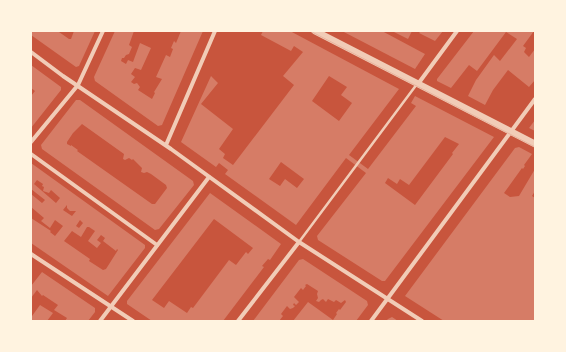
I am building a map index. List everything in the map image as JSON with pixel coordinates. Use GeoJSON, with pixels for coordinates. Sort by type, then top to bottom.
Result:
{"type":"FeatureCollection","features":[{"type":"Feature","properties":{"kind":"street"},"geometry":{"type":"LineString","coordinates":[[31,142],[78,85],[103,31]]}},
{"type":"Feature","properties":{"kind":"street"},"geometry":{"type":"LineString","coordinates":[[166,145],[215,31]]}},
{"type":"Feature","properties":{"kind":"street"},"geometry":{"type":"LineString","coordinates":[[418,84],[458,31]]}},
{"type":"Feature","properties":{"kind":"street"},"geometry":{"type":"LineString","coordinates":[[320,32],[535,144]]}},
{"type":"Feature","properties":{"kind":"street"},"geometry":{"type":"LineString","coordinates":[[31,52],[166,145],[299,242],[422,321]]}},
{"type":"Feature","properties":{"kind":"street"},"geometry":{"type":"LineString","coordinates":[[371,321],[535,99]]}},
{"type":"Feature","properties":{"kind":"street"},"geometry":{"type":"LineString","coordinates":[[31,154],[157,245]]}},
{"type":"Feature","properties":{"kind":"street"},"geometry":{"type":"LineString","coordinates":[[100,321],[209,177]]}},
{"type":"Feature","properties":{"kind":"street"},"geometry":{"type":"LineString","coordinates":[[238,321],[299,242]]}},
{"type":"Feature","properties":{"kind":"street"},"geometry":{"type":"LineString","coordinates":[[31,254],[133,321]]}},
{"type":"Feature","properties":{"kind":"lane"},"geometry":{"type":"LineString","coordinates":[[299,242],[418,84]]}},
{"type":"Feature","properties":{"kind":"building"},"geometry":{"type":"Polygon","coordinates":[[[31,31],[60,31],[59,32],[71,39],[74,31],[95,31],[79,66],[76,67],[31,35],[31,31]]]}},
{"type":"Feature","properties":{"kind":"building"},"geometry":{"type":"Polygon","coordinates":[[[115,31],[134,31],[129,45],[132,47],[129,54],[122,58],[121,61],[126,64],[128,60],[133,62],[140,43],[151,48],[141,70],[135,68],[131,74],[135,77],[131,82],[134,84],[137,83],[140,87],[138,90],[152,99],[155,93],[154,92],[162,79],[156,77],[166,55],[170,57],[173,49],[171,48],[174,41],[176,43],[181,31],[203,31],[162,125],[158,126],[95,81],[94,77],[115,31]]]}},
{"type":"Feature","properties":{"kind":"building"},"geometry":{"type":"Polygon","coordinates":[[[263,31],[290,31],[399,89],[349,155],[368,169],[416,106],[411,103],[415,96],[494,137],[385,281],[382,281],[318,240],[317,236],[366,173],[346,158],[296,225],[225,174],[228,170],[219,163],[216,167],[181,142],[211,76],[218,83],[201,104],[233,129],[219,149],[225,154],[223,158],[233,165],[294,85],[283,76],[303,52],[294,46],[291,51],[261,35],[263,31]],[[329,76],[312,101],[339,121],[352,103],[341,95],[347,87],[329,76]],[[445,137],[409,185],[400,179],[397,184],[388,178],[385,183],[415,205],[459,144],[445,137]],[[281,162],[269,179],[280,186],[285,179],[297,188],[304,179],[281,162]]]}},
{"type":"Feature","properties":{"kind":"building"},"geometry":{"type":"Polygon","coordinates":[[[342,31],[382,31],[425,54],[415,69],[342,31]]]}},
{"type":"Feature","properties":{"kind":"building"},"geometry":{"type":"Polygon","coordinates":[[[392,31],[412,31],[408,39],[392,31]]]}},
{"type":"Feature","properties":{"kind":"building"},"geometry":{"type":"Polygon","coordinates":[[[421,31],[443,31],[435,41],[419,33],[421,31]]]}},
{"type":"Feature","properties":{"kind":"building"},"geometry":{"type":"Polygon","coordinates":[[[474,31],[534,31],[523,46],[526,48],[524,52],[529,57],[535,49],[535,80],[529,87],[508,70],[493,90],[485,105],[468,96],[476,80],[494,55],[500,61],[517,39],[506,32],[477,71],[469,65],[451,88],[437,81],[474,31]]]}},
{"type":"Feature","properties":{"kind":"building"},"geometry":{"type":"Polygon","coordinates":[[[31,65],[61,87],[61,90],[31,128],[31,96],[35,91],[31,88],[31,65]]]}},
{"type":"Feature","properties":{"kind":"building"},"geometry":{"type":"Polygon","coordinates":[[[76,100],[80,100],[193,181],[194,185],[159,229],[155,230],[42,149],[41,145],[76,100]],[[82,124],[67,142],[67,144],[71,145],[78,150],[77,151],[152,204],[155,204],[167,188],[166,185],[151,174],[141,172],[142,168],[133,159],[123,159],[124,154],[82,124]]]}},
{"type":"Feature","properties":{"kind":"building"},"geometry":{"type":"Polygon","coordinates":[[[535,120],[535,131],[529,128],[535,120]]]}},
{"type":"Feature","properties":{"kind":"building"},"geometry":{"type":"Polygon","coordinates":[[[519,147],[532,154],[524,165],[525,166],[523,169],[522,168],[504,193],[510,197],[519,196],[535,169],[535,191],[532,196],[535,198],[535,321],[444,321],[405,296],[515,148],[519,147]]]}},
{"type":"Feature","properties":{"kind":"building"},"geometry":{"type":"Polygon","coordinates":[[[31,163],[145,245],[145,248],[108,296],[31,243],[31,218],[51,231],[50,232],[55,236],[63,226],[55,220],[50,228],[41,221],[44,218],[31,207],[31,194],[42,203],[45,200],[31,189],[31,163]],[[37,180],[34,184],[56,203],[60,198],[51,190],[49,193],[43,191],[43,184],[37,180]],[[67,205],[63,210],[72,216],[76,211],[70,211],[67,208],[67,205]],[[80,220],[76,226],[79,228],[83,223],[80,220]],[[87,227],[81,237],[72,231],[64,241],[90,259],[89,261],[103,270],[106,269],[118,250],[117,249],[116,251],[103,241],[105,238],[101,235],[97,240],[101,243],[97,248],[88,241],[95,231],[89,227],[87,227]]]}},
{"type":"Feature","properties":{"kind":"building"},"geometry":{"type":"Polygon","coordinates":[[[210,193],[281,244],[270,260],[268,259],[262,266],[264,267],[223,321],[152,321],[127,304],[127,301],[210,193]],[[214,219],[152,300],[164,308],[169,301],[187,313],[191,307],[193,308],[229,260],[236,265],[246,252],[248,254],[253,248],[214,219]]]}},
{"type":"Feature","properties":{"kind":"building"},"geometry":{"type":"Polygon","coordinates":[[[303,259],[367,301],[368,305],[356,321],[293,321],[308,302],[333,320],[337,314],[336,313],[346,302],[345,300],[341,303],[336,300],[334,302],[328,299],[326,302],[323,299],[319,302],[316,301],[318,298],[318,291],[307,284],[303,290],[301,288],[294,297],[299,302],[296,305],[294,303],[293,305],[295,306],[290,309],[287,306],[281,314],[283,316],[279,321],[253,321],[299,260],[303,259]]]}},
{"type":"Feature","properties":{"kind":"building"},"geometry":{"type":"Polygon","coordinates":[[[42,272],[95,308],[95,312],[88,321],[65,321],[67,318],[54,310],[58,305],[43,295],[42,296],[37,290],[31,298],[31,286],[42,272]]]}},
{"type":"Feature","properties":{"kind":"building"},"geometry":{"type":"Polygon","coordinates":[[[40,305],[53,313],[47,321],[31,321],[31,315],[32,316],[40,305]]]}},
{"type":"Feature","properties":{"kind":"building"},"geometry":{"type":"Polygon","coordinates":[[[392,317],[398,321],[386,321],[388,319],[392,317]]]}},
{"type":"Feature","properties":{"kind":"tram line"},"geometry":{"type":"LineString","coordinates":[[310,31],[535,147]]}}]}
